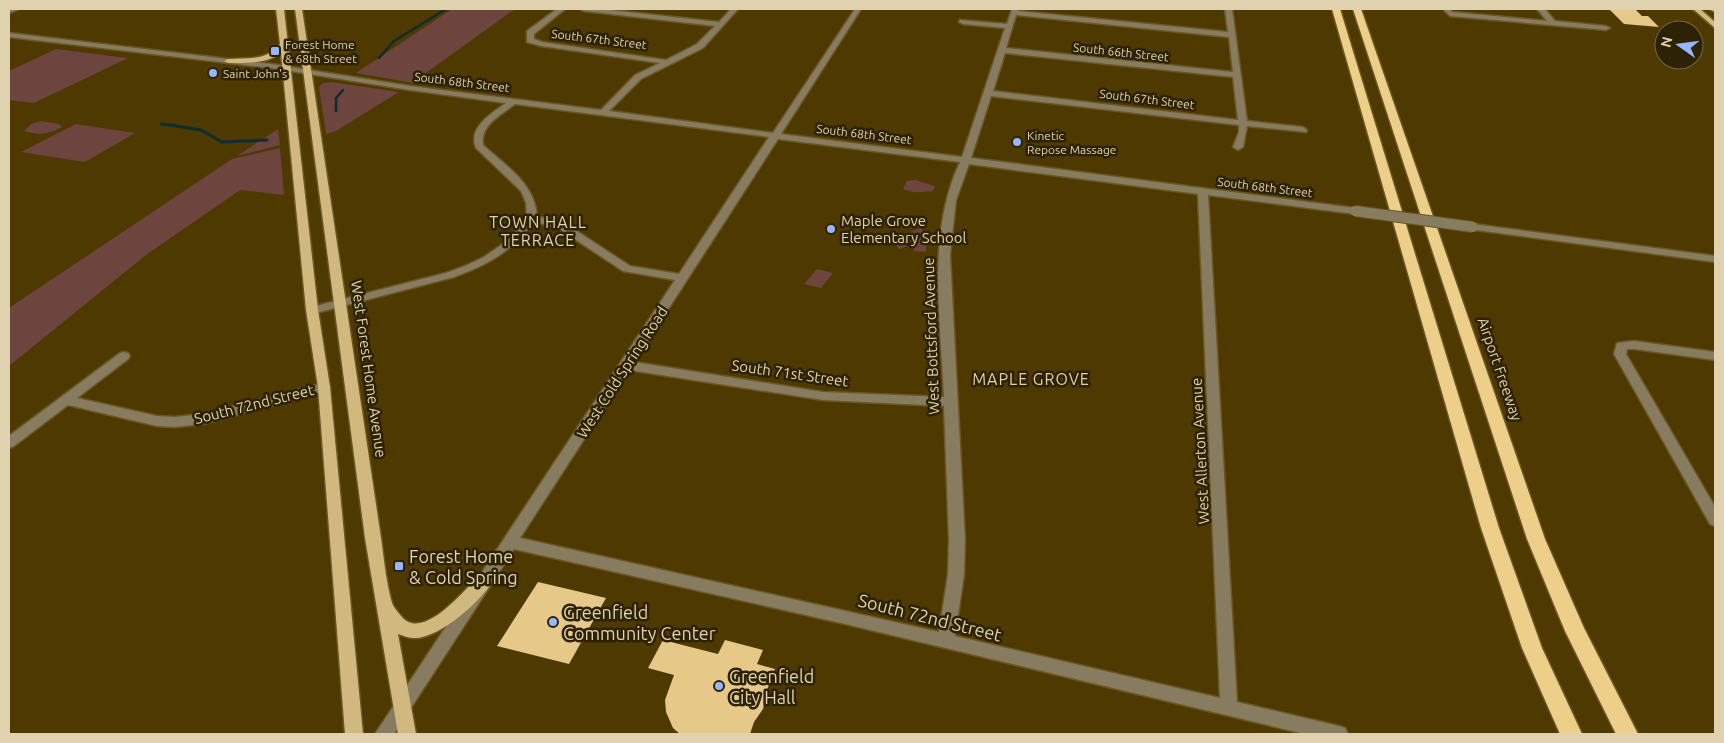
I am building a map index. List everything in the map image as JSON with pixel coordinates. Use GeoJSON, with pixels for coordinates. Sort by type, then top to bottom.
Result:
{"type":"FeatureCollection","features":[{"type":"Feature","properties":{"kind":"highway","name":"Airport Freeway"},"geometry":{"type":"LineString","coordinates":[[1357,9],[1536,539],[1575,630],[1626,734]]}},
{"type":"Feature","properties":{"kind":"highway"},"geometry":{"type":"LineString","coordinates":[[1335,10],[1490,528],[1532,648],[1571,734]]}},
{"type":"Feature","properties":{"kind":"main road"},"geometry":{"type":"LineString","coordinates":[[280,9],[312,310],[324,387],[354,734]]}},
{"type":"Feature","properties":{"kind":"main road","name":"West Forest Home Avenue"},"geometry":{"type":"LineString","coordinates":[[298,9],[360,439],[372,538],[407,734]]}},
{"type":"Feature","properties":{"kind":"main road"},"geometry":{"type":"LineString","coordinates":[[1696,9],[1715,26]]}},
{"type":"Feature","properties":{"kind":"main road"},"geometry":{"type":"LineString","coordinates":[[228,61],[271,56],[280,51],[284,44]]}},
{"type":"Feature","properties":{"kind":"main road"},"geometry":{"type":"LineString","coordinates":[[385,608],[402,628],[413,631],[430,628],[445,619],[486,579]]}},
{"type":"Feature","properties":{"kind":"street"},"geometry":{"type":"LineString","coordinates":[[9,11],[15,9]]}},
{"type":"Feature","properties":{"kind":"street","name":"South 67th Street"},"geometry":{"type":"LineString","coordinates":[[560,9],[530,32],[530,40],[541,44],[665,62]]}},
{"type":"Feature","properties":{"kind":"street"},"geometry":{"type":"LineString","coordinates":[[584,9],[721,24]]}},
{"type":"Feature","properties":{"kind":"street"},"geometry":{"type":"LineString","coordinates":[[603,113],[638,77],[665,62],[694,50],[735,9]]}},
{"type":"Feature","properties":{"kind":"street","name":"West Cold Spring Road"},"geometry":{"type":"LineString","coordinates":[[384,734],[858,9]]}},
{"type":"Feature","properties":{"kind":"street"},"geometry":{"type":"LineString","coordinates":[[1229,9],[1243,132],[1238,147]]}},
{"type":"Feature","properties":{"kind":"street"},"geometry":{"type":"LineString","coordinates":[[1541,9],[1552,23]]}},
{"type":"Feature","properties":{"kind":"street"},"geometry":{"type":"LineString","coordinates":[[1014,11],[1233,35]]}},
{"type":"Feature","properties":{"kind":"street","name":"West Bottsford Avenue"},"geometry":{"type":"LineString","coordinates":[[946,642],[956,574],[957,540],[944,242],[948,212],[958,176],[966,160],[1014,11]]}},
{"type":"Feature","properties":{"kind":"street"},"geometry":{"type":"LineString","coordinates":[[1449,11],[1606,28]]}},
{"type":"Feature","properties":{"kind":"street"},"geometry":{"type":"LineString","coordinates":[[963,22],[1010,26]]}},
{"type":"Feature","properties":{"kind":"street","name":"South 68th Street"},"geometry":{"type":"LineString","coordinates":[[9,35],[287,68],[410,88],[1355,211],[1714,261]]}},
{"type":"Feature","properties":{"kind":"street","name":"South 66th Street"},"geometry":{"type":"LineString","coordinates":[[1002,50],[1237,75]]}},
{"type":"Feature","properties":{"kind":"street","name":"South 67th Street"},"geometry":{"type":"LineString","coordinates":[[988,93],[1303,130]]}},
{"type":"Feature","properties":{"kind":"street"},"geometry":{"type":"LineString","coordinates":[[312,310],[450,275],[488,259],[511,243],[532,218],[531,203],[525,190],[479,146],[476,139],[480,130],[487,122],[514,101]]}},
{"type":"Feature","properties":{"kind":"street","name":"West Allerton Avenue"},"geometry":{"type":"LineString","coordinates":[[1203,192],[1229,708]]}},
{"type":"Feature","properties":{"kind":"street"},"geometry":{"type":"LineString","coordinates":[[532,218],[562,226],[627,269],[683,278]]}},
{"type":"Feature","properties":{"kind":"street"},"geometry":{"type":"LineString","coordinates":[[1715,356],[1634,345],[1621,346],[1620,354],[1715,520]]}},
{"type":"Feature","properties":{"kind":"street"},"geometry":{"type":"LineString","coordinates":[[9,443],[124,356]]}},
{"type":"Feature","properties":{"kind":"street","name":"South 71st Street"},"geometry":{"type":"LineString","coordinates":[[626,365],[823,396],[950,402]]}},
{"type":"Feature","properties":{"kind":"street","name":"South 72nd Street"},"geometry":{"type":"LineString","coordinates":[[66,400],[157,422],[175,422],[203,419],[324,387]]}},
{"type":"Feature","properties":{"kind":"street","name":"South 72nd Street"},"geometry":{"type":"LineString","coordinates":[[510,542],[841,616],[1339,734]]}},
{"type":"Feature","properties":{"kind":"shaded area"},"geometry":{"type":"Polygon","coordinates":[[[452,9],[515,9],[412,83],[356,73],[452,9]]]}},
{"type":"Feature","properties":{"kind":"shaded area"},"geometry":{"type":"Polygon","coordinates":[[[56,49],[128,58],[34,103],[9,100],[9,71],[56,49]]]}},
{"type":"Feature","properties":{"kind":"shaded area"},"geometry":{"type":"Polygon","coordinates":[[[332,82],[399,92],[336,131],[326,134],[319,87],[323,83],[332,82]]]}},
{"type":"Feature","properties":{"kind":"shaded area"},"geometry":{"type":"Polygon","coordinates":[[[41,121],[59,124],[62,127],[43,134],[24,131],[31,124],[41,121]]]}},
{"type":"Feature","properties":{"kind":"shaded area"},"geometry":{"type":"Polygon","coordinates":[[[76,124],[135,133],[85,162],[21,152],[76,124]]]}},
{"type":"Feature","properties":{"kind":"shaded area"},"geometry":{"type":"Polygon","coordinates":[[[278,129],[280,145],[237,156],[278,129]]]}},
{"type":"Feature","properties":{"kind":"shaded area"},"geometry":{"type":"Polygon","coordinates":[[[280,148],[284,195],[240,190],[146,255],[9,366],[9,308],[232,159],[280,148]]]}},
{"type":"Feature","properties":{"kind":"shaded area"},"geometry":{"type":"Polygon","coordinates":[[[915,180],[935,186],[933,191],[914,192],[903,189],[907,181],[915,180]]]}},
{"type":"Feature","properties":{"kind":"shaded area"},"geometry":{"type":"Polygon","coordinates":[[[921,228],[927,236],[926,252],[914,251],[913,244],[899,249],[890,239],[921,228]]]}},
{"type":"Feature","properties":{"kind":"shaded area"},"geometry":{"type":"Polygon","coordinates":[[[817,269],[833,273],[821,288],[804,284],[817,269]]]}},
{"type":"Feature","properties":{"kind":"building"},"geometry":{"type":"Polygon","coordinates":[[[1609,9],[1635,9],[1642,16],[1648,16],[1654,22],[1654,27],[1624,24],[1609,9]]]}},
{"type":"Feature","properties":{"kind":"building","name":"Greenfield Community Center"},"geometry":{"type":"Polygon","coordinates":[[[538,582],[606,598],[569,664],[497,646],[538,582]]]}},
{"type":"Feature","properties":{"kind":"building","name":"Greenfield City Hall"},"geometry":{"type":"Polygon","coordinates":[[[663,640],[718,654],[725,640],[763,650],[757,664],[775,669],[767,690],[763,709],[754,722],[750,734],[680,734],[673,728],[666,712],[665,700],[674,675],[648,668],[663,640]]]}},
{"type":"Feature","properties":{"kind":"waterway"},"geometry":{"type":"LineString","coordinates":[[379,58],[394,41],[446,9]]}},
{"type":"Feature","properties":{"kind":"waterway"},"geometry":{"type":"LineString","coordinates":[[336,111],[336,98],[343,90]]}},
{"type":"Feature","properties":{"kind":"waterway"},"geometry":{"type":"LineString","coordinates":[[165,124],[175,125]]}},
{"type":"Feature","properties":{"kind":"waterway"},"geometry":{"type":"LineString","coordinates":[[165,124],[201,130],[222,142],[267,140]]}},
{"type":"Feature","properties":{"kind":"place","name":"Forest Home & 68th Street"},"geometry":{"type":"Point","coordinates":[275,51]}},
{"type":"Feature","properties":{"kind":"place","name":"Saint John's"},"geometry":{"type":"Point","coordinates":[213,73]}},
{"type":"Feature","properties":{"kind":"place","name":"Kinetic Repose Massage"},"geometry":{"type":"Point","coordinates":[1017,142]}},
{"type":"Feature","properties":{"kind":"place","name":"Maple Grove Elementary School"},"geometry":{"type":"Point","coordinates":[831,229]}},
{"type":"Feature","properties":{"kind":"place","name":"Forest Home & Cold Spring"},"geometry":{"type":"Point","coordinates":[399,566]}},
{"type":"Feature","properties":{"kind":"place","name":"Greenfield Community Center"},"geometry":{"type":"Point","coordinates":[553,622]}},
{"type":"Feature","properties":{"kind":"place","name":"Greenfield City Hall"},"geometry":{"type":"Point","coordinates":[719,686]}},
{"type":"Feature","properties":{"kind":"district","name":"TOWN HALL TERRACE"},"geometry":{"type":"Point","coordinates":[538,231]}},
{"type":"Feature","properties":{"kind":"district","name":"MAPLE GROVE"},"geometry":{"type":"Point","coordinates":[1031,379]}}]}
